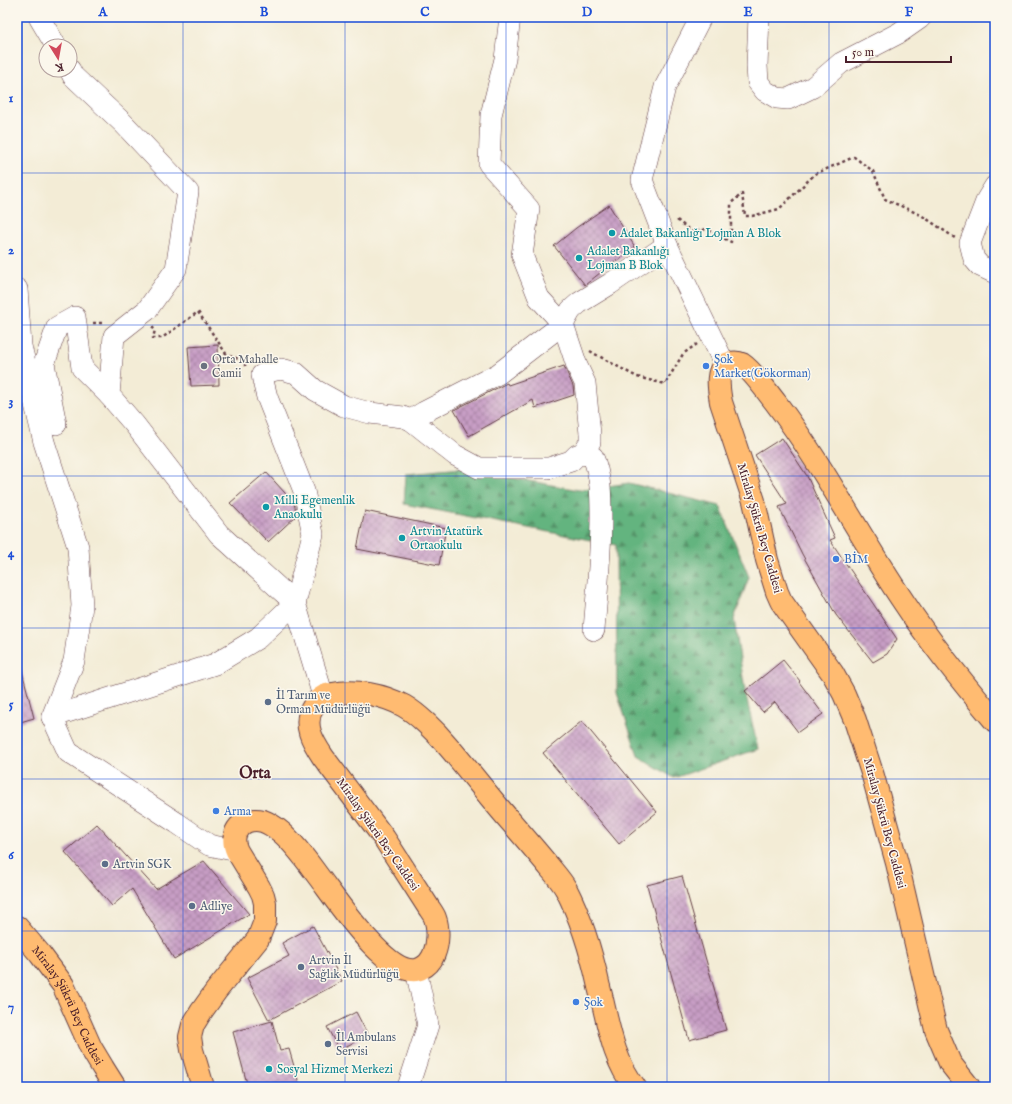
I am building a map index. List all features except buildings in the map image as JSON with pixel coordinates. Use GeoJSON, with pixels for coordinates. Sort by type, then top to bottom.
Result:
{"type":"FeatureCollection","features":[{"type":"Feature","properties":{"kind":"main road"},"geometry":{"type":"LineString","coordinates":[[725,365],[735,362],[743,365],[788,419],[850,515],[890,582],[935,646],[995,721]]}},
{"type":"Feature","properties":{"kind":"main road","name":"Miralay Şükrü Bey Caddesi"},"geometry":{"type":"LineString","coordinates":[[725,365],[721,369],[719,375],[721,402],[754,502],[762,542],[772,578],[781,601],[833,674],[851,709],[873,776],[897,863],[936,1030],[950,1063],[969,1087]]}},
{"type":"Feature","properties":{"kind":"main road"},"geometry":{"type":"LineString","coordinates":[[324,696],[340,692],[372,695],[388,699],[405,707],[420,718],[435,731],[556,875],[565,888],[577,915],[598,981],[618,1060],[625,1075],[635,1087]]}},
{"type":"Feature","properties":{"kind":"main road","name":"Miralay Şükrü Bey Caddesi"},"geometry":{"type":"LineString","coordinates":[[324,696],[315,704],[310,712],[308,720],[311,734],[317,748],[384,838],[435,918],[437,937],[436,951],[431,962],[416,970]]}},
{"type":"Feature","properties":{"kind":"main road"},"geometry":{"type":"LineString","coordinates":[[203,1087],[192,1050],[190,1037],[193,1024],[216,991],[258,939],[265,921],[265,903],[263,895],[234,845],[234,836],[238,828],[246,822],[255,820],[263,821],[281,832],[301,853],[351,920],[372,945],[395,964],[406,969],[416,970]]}},
{"type":"Feature","properties":{"kind":"main road","name":"Miralay Şükrü Bey Caddesi"},"geometry":{"type":"LineString","coordinates":[[17,927],[44,959],[63,985],[91,1048],[115,1087]]}},
{"type":"Feature","properties":{"kind":"street"},"geometry":{"type":"LineString","coordinates":[[510,17],[505,59],[491,114],[489,164],[529,209],[522,255],[539,298],[563,324],[577,366],[585,383],[590,442],[582,454]]}},
{"type":"Feature","properties":{"kind":"street"},"geometry":{"type":"LineString","coordinates":[[701,17],[666,88],[642,180],[667,245],[725,365]]}},
{"type":"Feature","properties":{"kind":"street"},"geometry":{"type":"LineString","coordinates":[[759,17],[757,66],[758,82],[765,91],[777,98],[788,99],[813,87],[841,63],[899,33],[921,17]]}},
{"type":"Feature","properties":{"kind":"street"},"geometry":{"type":"LineString","coordinates":[[42,18],[52,38]]}},
{"type":"Feature","properties":{"kind":"street"},"geometry":{"type":"LineString","coordinates":[[75,78],[123,123],[188,192],[176,269],[147,310],[114,336],[109,395]]}},
{"type":"Feature","properties":{"kind":"street"},"geometry":{"type":"LineString","coordinates":[[995,186],[985,205],[970,243],[974,259],[980,266],[995,272]]}},
{"type":"Feature","properties":{"kind":"street"},"geometry":{"type":"LineString","coordinates":[[411,420],[498,374],[563,324],[571,310],[579,303],[667,245]]}},
{"type":"Feature","properties":{"kind":"street"},"geometry":{"type":"LineString","coordinates":[[17,289],[21,346],[44,442],[78,547],[82,606],[78,637],[74,660],[52,717],[68,752],[209,845],[237,851]]}},
{"type":"Feature","properties":{"kind":"street"},"geometry":{"type":"LineString","coordinates":[[56,424],[44,364],[57,327],[75,317],[82,368],[109,395],[135,425],[218,534],[295,603],[324,696]]}},
{"type":"Feature","properties":{"kind":"street"},"geometry":{"type":"LineString","coordinates":[[52,717],[216,664],[258,638],[295,603],[313,534],[304,491],[267,397],[262,375],[267,372],[281,369],[296,373],[315,390],[344,406],[370,413],[403,417],[411,420],[455,455],[479,468],[549,468],[571,461],[577,455],[585,454],[593,457],[596,464],[601,490],[601,544],[594,630]]}},
{"type":"Feature","properties":{"kind":"street"},"geometry":{"type":"LineString","coordinates":[[408,1087],[428,1025],[416,970]]}},
{"type":"Feature","properties":{"kind":"path"},"geometry":{"type":"LineString","coordinates":[[674,218],[692,232],[706,229],[731,242],[731,203],[742,194],[745,216],[752,216],[779,209],[815,174],[854,157],[874,171],[885,199],[921,215],[955,238]]}},
{"type":"Feature","properties":{"kind":"path"},"geometry":{"type":"LineString","coordinates":[[135,319],[150,324],[155,330],[153,338],[162,338],[198,312],[227,355],[244,361],[247,372],[267,372]]}},
{"type":"Feature","properties":{"kind":"path"},"geometry":{"type":"LineString","coordinates":[[590,350],[637,377],[665,384],[683,354],[711,335]]}},
{"type":"Feature","properties":{"kind":"green space"},"geometry":{"type":"Polygon","coordinates":[[[463,469],[579,490],[629,483],[720,506],[749,577],[734,619],[745,691],[758,749],[674,778],[638,756],[617,693],[616,545],[404,504],[406,474],[463,469]]]}},
{"type":"Feature","properties":{"kind":"place","name":"Adalet Bakanlığı Lojman A Blok"},"geometry":{"type":"Point","coordinates":[612,233]}},
{"type":"Feature","properties":{"kind":"place","name":"Adalet Bakanlığı Lojman B Blok"},"geometry":{"type":"Point","coordinates":[579,258]}},
{"type":"Feature","properties":{"kind":"place","name":"Orta Mahalle Camii"},"geometry":{"type":"Point","coordinates":[204,366]}},
{"type":"Feature","properties":{"kind":"place","name":"Şok Market(Gökorman)"},"geometry":{"type":"Point","coordinates":[706,366]}},
{"type":"Feature","properties":{"kind":"place","name":"Milli Egemenlik Anaokulu"},"geometry":{"type":"Point","coordinates":[266,507]}},
{"type":"Feature","properties":{"kind":"place","name":"Artvin Atatürk Ortaokulu"},"geometry":{"type":"Point","coordinates":[402,538]}},
{"type":"Feature","properties":{"kind":"place","name":"BİM"},"geometry":{"type":"Point","coordinates":[836,559]}},
{"type":"Feature","properties":{"kind":"place","name":"İl Tarım ve Orman Müdürlüğü"},"geometry":{"type":"Point","coordinates":[268,702]}},
{"type":"Feature","properties":{"kind":"place","name":"Arma"},"geometry":{"type":"Point","coordinates":[216,811]}},
{"type":"Feature","properties":{"kind":"place","name":"Artvin SGK"},"geometry":{"type":"Point","coordinates":[105,864]}},
{"type":"Feature","properties":{"kind":"place","name":"Adliye"},"geometry":{"type":"Point","coordinates":[192,906]}},
{"type":"Feature","properties":{"kind":"place","name":"Artvin İl Sağlık Müdürlüğü"},"geometry":{"type":"Point","coordinates":[301,967]}},
{"type":"Feature","properties":{"kind":"place","name":"Şok"},"geometry":{"type":"Point","coordinates":[576,1002]}},
{"type":"Feature","properties":{"kind":"place","name":"İl Ambulans Servisi"},"geometry":{"type":"Point","coordinates":[328,1044]}},
{"type":"Feature","properties":{"kind":"place","name":"Sosyal Hizmet Merkezi"},"geometry":{"type":"Point","coordinates":[269,1069]}},
{"type":"Feature","properties":{"kind":"district","name":"Orta"},"geometry":{"type":"Point","coordinates":[255,772]}}]}
